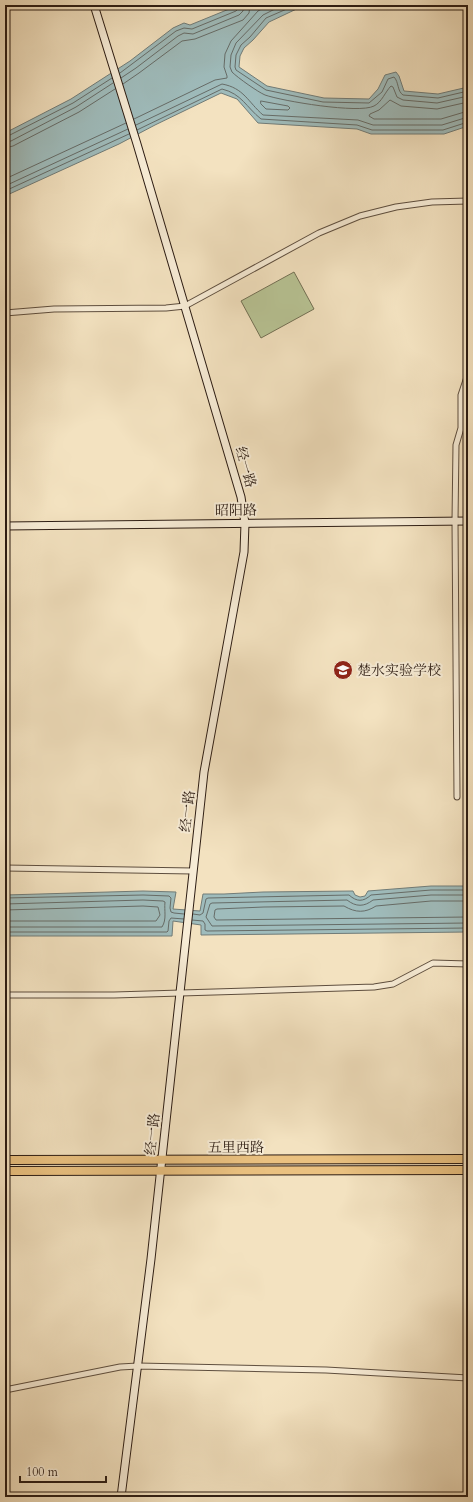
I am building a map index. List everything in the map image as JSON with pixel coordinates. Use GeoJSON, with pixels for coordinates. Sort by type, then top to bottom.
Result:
{"type":"FeatureCollection","features":[{"type":"Feature","properties":{"kind":"main road","name":"五里西路"},"geometry":{"type":"LineString","coordinates":[[5,1160],[468,1159]]}},
{"type":"Feature","properties":{"kind":"main road","name":"五里西路"},"geometry":{"type":"LineString","coordinates":[[5,1171],[468,1170]]}},
{"type":"Feature","properties":{"kind":"street","name":"经一路"},"geometry":{"type":"LineString","coordinates":[[94,5],[137,144],[241,497],[245,523],[244,552],[204,772],[161,1170],[121,1497]]}},
{"type":"Feature","properties":{"kind":"street"},"geometry":{"type":"LineString","coordinates":[[5,313],[54,310],[166,308],[185,306],[319,233],[360,216],[396,207],[432,202],[468,201]]}},
{"type":"Feature","properties":{"kind":"street"},"geometry":{"type":"LineString","coordinates":[[457,797],[454,521],[456,445],[461,428],[461,394],[468,374]]}},
{"type":"Feature","properties":{"kind":"street","name":"昭阳路"},"geometry":{"type":"LineString","coordinates":[[5,526],[468,521]]}},
{"type":"Feature","properties":{"kind":"street"},"geometry":{"type":"LineString","coordinates":[[5,868],[193,871]]}},
{"type":"Feature","properties":{"kind":"street"},"geometry":{"type":"LineString","coordinates":[[5,995],[114,995],[374,987],[393,984],[433,963],[468,964]]}},
{"type":"Feature","properties":{"kind":"street"},"geometry":{"type":"LineString","coordinates":[[5,1390],[120,1367],[138,1366],[326,1370],[468,1378]]}},
{"type":"Feature","properties":{"kind":"green space"},"geometry":{"type":"Polygon","coordinates":[[[294,272],[314,309],[261,338],[241,301],[294,272]]]}},
{"type":"Feature","properties":{"kind":"water"},"geometry":{"type":"Polygon","coordinates":[[[239,5],[305,5],[269,22],[244,48],[240,56],[239,67],[267,86],[324,98],[369,99],[378,89],[385,75],[396,72],[399,76],[404,91],[438,94],[468,87],[468,126],[444,134],[371,134],[357,129],[258,123],[237,99],[221,93],[119,144],[5,196],[5,133],[71,99],[130,61],[173,28],[184,23],[190,25],[239,5]]]}},
{"type":"Feature","properties":{"kind":"water"},"geometry":{"type":"Polygon","coordinates":[[[431,886],[468,886],[468,932],[201,935],[201,925],[173,921],[172,936],[5,936],[5,895],[143,891],[176,892],[173,909],[200,911],[203,894],[353,891],[355,895],[360,897],[365,896],[368,891],[431,886]]]}},
{"type":"Feature","properties":{"kind":"place","name":"楚水实验学校"},"geometry":{"type":"Point","coordinates":[343,670]}}]}
